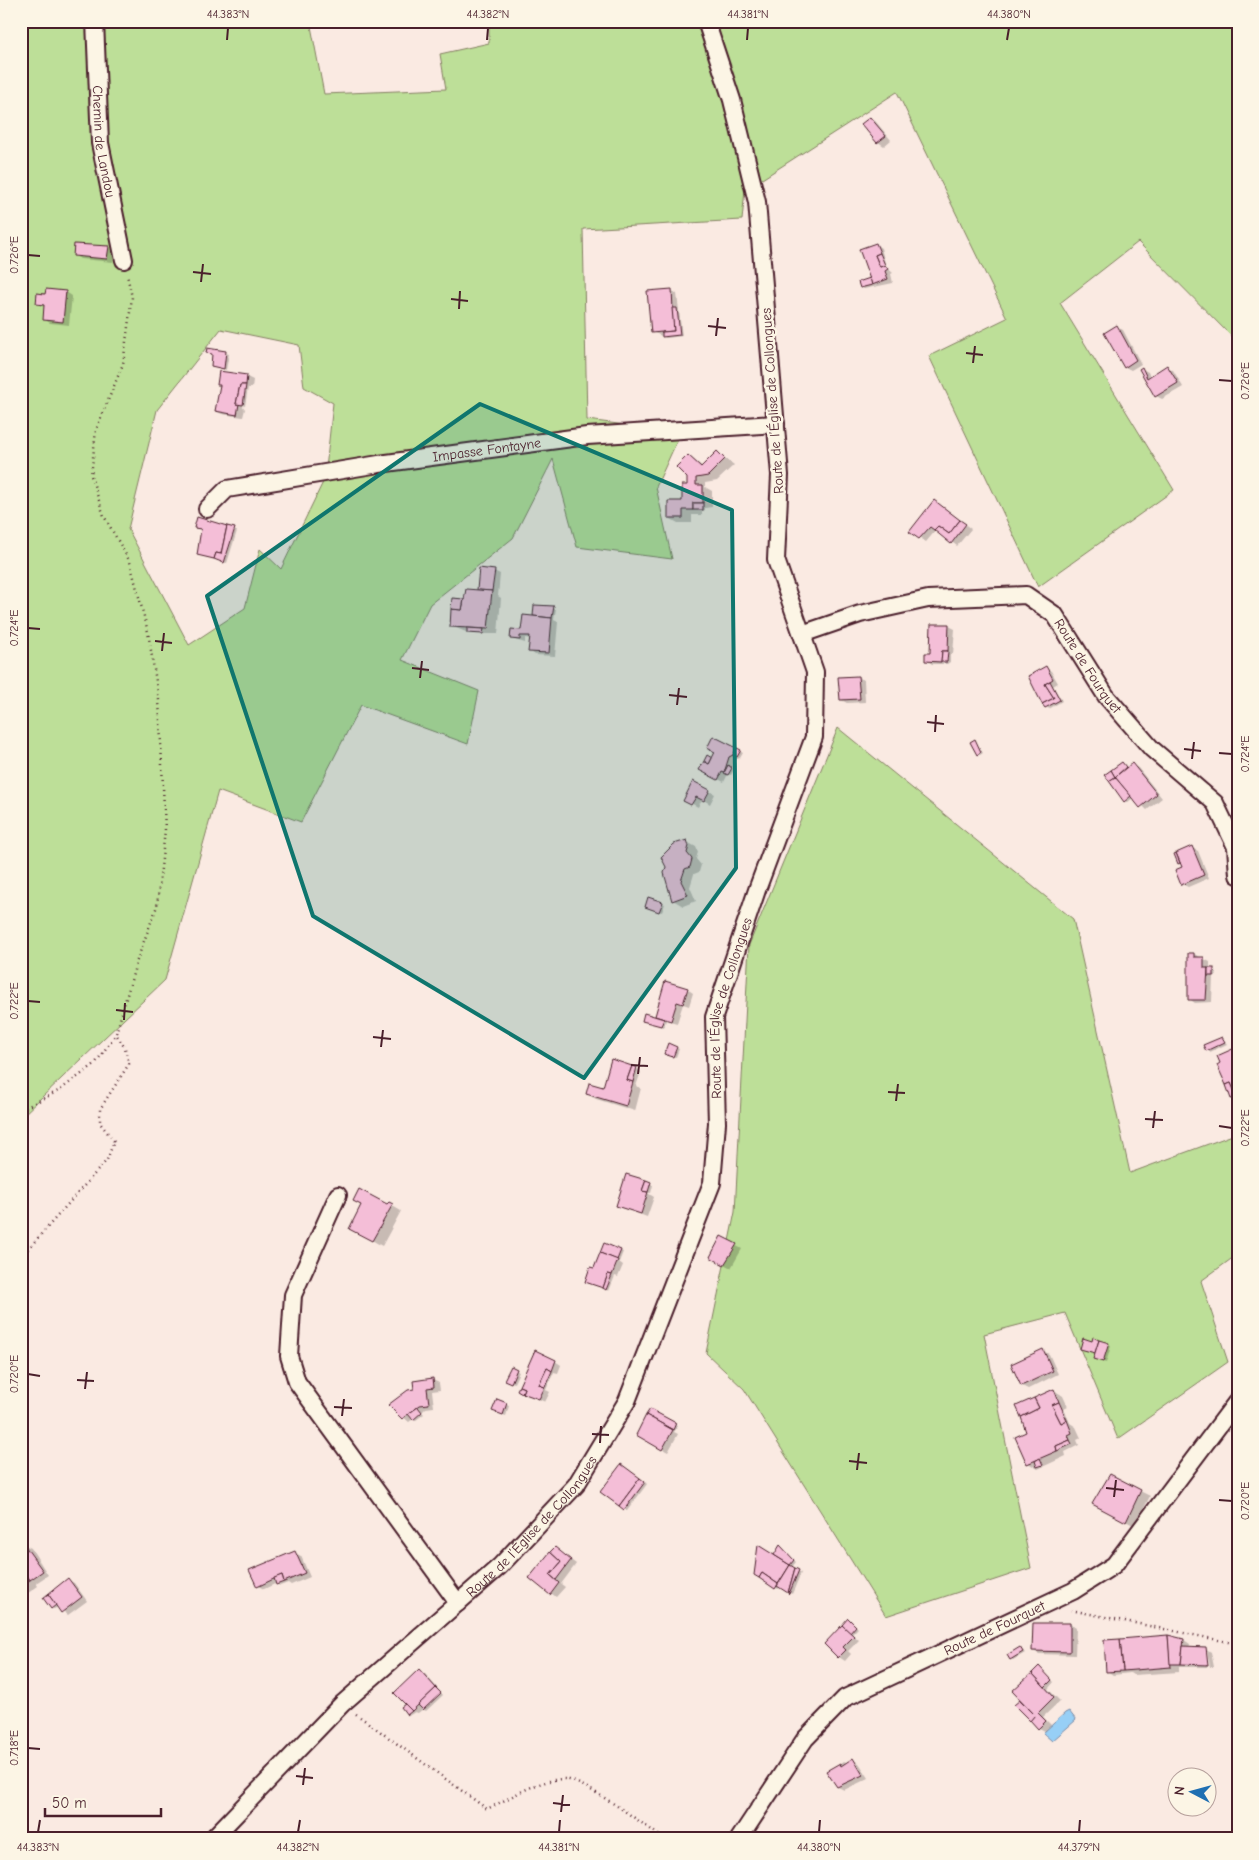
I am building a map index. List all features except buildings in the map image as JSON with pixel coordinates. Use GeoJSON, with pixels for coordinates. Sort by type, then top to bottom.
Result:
{"type":"FeatureCollection","features":[{"type":"Feature","properties":{"kind":"street","name":"Chemin de Landou"},"geometry":{"type":"LineString","coordinates":[[95,21],[100,143],[124,260]]}},
{"type":"Feature","properties":{"kind":"street","name":"Route de l’Église de Collongues"},"geometry":{"type":"LineString","coordinates":[[212,1839],[342,1704],[500,1566],[576,1485],[627,1401],[712,1183],[718,1123],[714,1017],[758,887],[814,737],[815,672],[776,560],[780,475],[757,202],[732,100],[706,21]]}},
{"type":"Feature","properties":{"kind":"street","name":"Impasse Fontayne"},"geometry":{"type":"LineString","coordinates":[[207,509],[227,489],[379,464],[587,436],[776,424]]}},
{"type":"Feature","properties":{"kind":"street","name":"Route de Fourquet"},"geometry":{"type":"LineString","coordinates":[[802,634],[860,614],[928,599],[1026,595],[1055,615],[1106,696],[1152,748],[1214,803],[1236,847],[1238,875]]}},
{"type":"Feature","properties":{"kind":"street"},"geometry":{"type":"LineString","coordinates":[[338,1195],[293,1295],[290,1356],[297,1382],[458,1603]]}},
{"type":"Feature","properties":{"kind":"street","name":"Route de Fourquet"},"geometry":{"type":"LineString","coordinates":[[739,1839],[805,1739],[845,1698],[1073,1591],[1114,1565],[1238,1400]]}},
{"type":"Feature","properties":{"kind":"path"},"geometry":{"type":"LineString","coordinates":[[21,1110],[60,1090],[95,1064],[116,1034],[136,963],[157,906],[166,830],[159,700],[148,632],[130,562],[104,516],[91,476],[96,430],[123,364],[132,297],[124,260]]}},
{"type":"Feature","properties":{"kind":"path"},"geometry":{"type":"LineString","coordinates":[[21,1257],[107,1160],[111,1151],[114,1141],[100,1124],[100,1109],[130,1064],[125,1048],[116,1034]]}},
{"type":"Feature","properties":{"kind":"path"},"geometry":{"type":"LineString","coordinates":[[1048,1603],[1238,1644]]}},
{"type":"Feature","properties":{"kind":"path"},"geometry":{"type":"LineString","coordinates":[[342,1704],[487,1809],[540,1784],[564,1778],[602,1795],[664,1839]]}},
{"type":"Feature","properties":{"kind":"highlighted area"},"geometry":{"type":"Polygon","coordinates":[[[480,404],[732,510],[736,868],[584,1078],[313,916],[207,596],[480,404]]]}},
{"type":"Feature","properties":{"kind":"green space"},"geometry":{"type":"Polygon","coordinates":[[[21,21],[310,21],[324,94],[446,89],[440,54],[489,43],[489,21],[1238,21],[1238,343],[1138,242],[1060,303],[1174,490],[1038,587],[929,356],[1007,318],[897,92],[745,190],[742,220],[583,229],[587,420],[681,432],[656,487],[672,559],[577,547],[553,459],[513,538],[430,604],[402,660],[479,691],[468,744],[361,705],[301,822],[218,791],[165,980],[21,1117],[21,21]],[[221,329],[157,410],[128,529],[189,645],[245,608],[260,549],[281,569],[325,478],[333,403],[304,387],[299,345],[221,329]]]}},
{"type":"Feature","properties":{"kind":"green space"},"geometry":{"type":"Polygon","coordinates":[[[838,728],[1073,919],[1130,1173],[1238,1133],[1238,1254],[1201,1281],[1228,1362],[1118,1439],[1065,1313],[984,1334],[1031,1568],[886,1616],[744,1389],[706,1353],[735,1212],[749,945],[838,728]]]}},
{"type":"Feature","properties":{"kind":"water"},"geometry":{"type":"Polygon","coordinates":[[[1069,1711],[1076,1720],[1052,1741],[1043,1733],[1069,1711]]]}}]}
